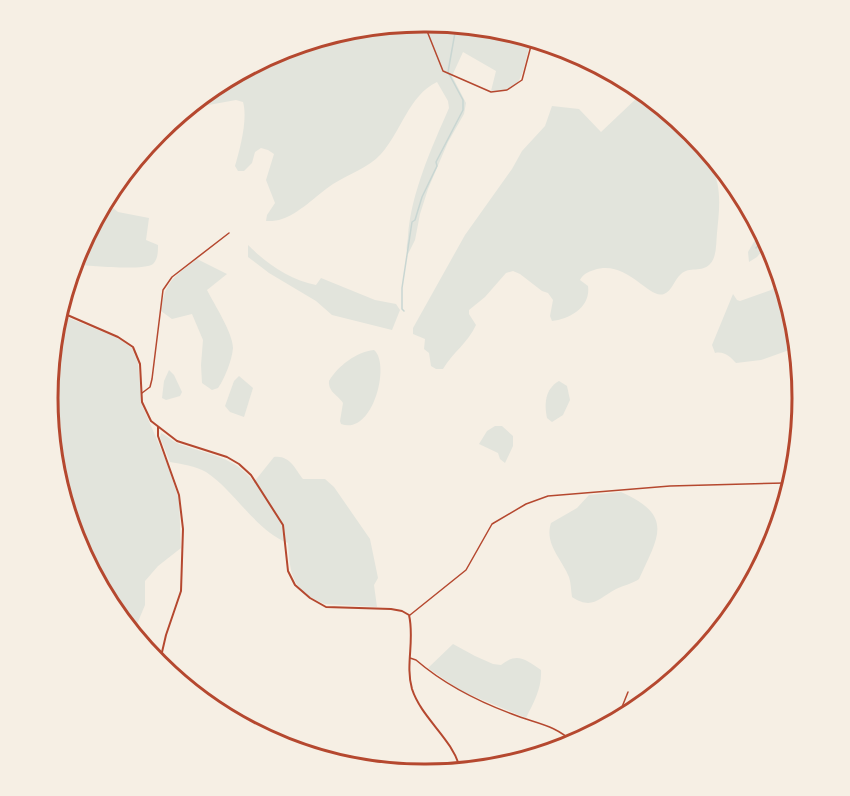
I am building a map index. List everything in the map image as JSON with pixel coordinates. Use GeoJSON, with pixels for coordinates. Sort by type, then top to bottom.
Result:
{"type":"FeatureCollection","features":[{"type":"Feature","properties":{"kind":"street"},"geometry":{"type":"LineString","coordinates":[[428,32],[441,69],[447,74],[491,92],[507,90],[522,80],[531,47]]}},
{"type":"Feature","properties":{"kind":"street"},"geometry":{"type":"LineString","coordinates":[[142,393],[147,390],[152,379],[161,298],[167,283],[229,233]]}},
{"type":"Feature","properties":{"kind":"street"},"geometry":{"type":"LineString","coordinates":[[68,315],[118,337],[133,347],[140,364],[142,402],[147,415],[158,427],[177,441],[234,460],[251,476],[283,525],[291,582],[310,598],[326,607],[391,609],[409,615]]}},
{"type":"Feature","properties":{"kind":"street"},"geometry":{"type":"LineString","coordinates":[[158,427],[158,436],[179,495],[183,529],[181,591],[162,653]]}},
{"type":"Feature","properties":{"kind":"street"},"geometry":{"type":"LineString","coordinates":[[409,615],[466,570],[492,524],[537,499],[548,496],[670,486],[781,483]]}},
{"type":"Feature","properties":{"kind":"street"},"geometry":{"type":"LineString","coordinates":[[409,615],[412,633],[410,674],[415,695],[452,749],[458,763]]}},
{"type":"Feature","properties":{"kind":"street"},"geometry":{"type":"LineString","coordinates":[[410,658],[462,693],[513,715],[558,729],[566,736]]}},
{"type":"Feature","properties":{"kind":"street"},"geometry":{"type":"LineString","coordinates":[[622,707],[628,692]]}},
{"type":"Feature","properties":{"kind":"shaded area"},"geometry":{"type":"Polygon","coordinates":[[[401,32],[449,32],[497,39],[530,47],[517,83],[503,91],[491,91],[496,71],[463,52],[452,76],[466,103],[464,114],[448,142],[428,189],[415,240],[408,254],[413,203],[429,154],[449,108],[448,101],[437,82],[419,96],[388,145],[376,159],[333,184],[294,213],[279,220],[266,221],[275,203],[266,180],[274,154],[261,148],[255,152],[252,163],[244,171],[238,171],[235,166],[244,125],[243,102],[236,100],[203,106],[221,93],[285,59],[353,39],[401,32]]]}},
{"type":"Feature","properties":{"kind":"shaded area"},"geometry":{"type":"Polygon","coordinates":[[[636,98],[667,122],[702,157],[714,173],[718,190],[716,250],[712,261],[707,267],[684,272],[664,294],[651,291],[627,274],[617,270],[606,268],[592,271],[580,280],[588,286],[583,306],[566,318],[552,321],[550,316],[553,300],[548,293],[520,274],[513,271],[506,273],[485,297],[469,310],[476,325],[465,342],[443,369],[431,366],[429,353],[424,349],[425,339],[413,334],[413,328],[465,235],[512,169],[522,151],[545,126],[552,106],[579,109],[601,132],[636,98]]]}},
{"type":"Feature","properties":{"kind":"shaded area"},"geometry":{"type":"Polygon","coordinates":[[[113,206],[118,212],[149,218],[146,240],[158,245],[157,258],[153,264],[128,268],[83,265],[96,236],[113,206]]]}},
{"type":"Feature","properties":{"kind":"shaded area"},"geometry":{"type":"Polygon","coordinates":[[[755,239],[761,252],[749,262],[748,252],[755,239]]]}},
{"type":"Feature","properties":{"kind":"shaded area"},"geometry":{"type":"Polygon","coordinates":[[[248,245],[271,265],[306,283],[316,285],[321,278],[375,300],[396,304],[400,310],[392,330],[332,315],[316,301],[269,273],[248,257],[248,245]]]}},
{"type":"Feature","properties":{"kind":"shaded area"},"geometry":{"type":"Polygon","coordinates":[[[197,259],[227,274],[207,290],[227,327],[233,348],[223,379],[218,388],[212,390],[202,383],[203,340],[192,314],[172,319],[161,311],[168,286],[197,259]]]}},
{"type":"Feature","properties":{"kind":"shaded area"},"geometry":{"type":"Polygon","coordinates":[[[774,288],[779,303],[788,350],[761,360],[736,363],[724,354],[715,353],[712,345],[733,294],[740,301],[774,288]]]}},
{"type":"Feature","properties":{"kind":"shaded area"},"geometry":{"type":"Polygon","coordinates":[[[68,318],[118,338],[132,348],[138,363],[142,405],[167,463],[179,499],[181,548],[158,566],[145,581],[145,605],[137,625],[120,602],[96,560],[71,493],[62,446],[58,398],[59,374],[68,318]]]}},
{"type":"Feature","properties":{"kind":"shaded area"},"geometry":{"type":"Polygon","coordinates":[[[374,350],[379,358],[381,369],[376,397],[370,410],[362,419],[352,425],[341,424],[343,403],[332,391],[329,381],[348,361],[367,351],[374,350]]]}},
{"type":"Feature","properties":{"kind":"shaded area"},"geometry":{"type":"Polygon","coordinates":[[[169,370],[182,392],[180,396],[166,400],[162,398],[164,381],[169,370]]]}},
{"type":"Feature","properties":{"kind":"shaded area"},"geometry":{"type":"Polygon","coordinates":[[[239,376],[253,388],[244,417],[230,412],[225,406],[234,381],[239,376]]]}},
{"type":"Feature","properties":{"kind":"shaded area"},"geometry":{"type":"Polygon","coordinates":[[[559,381],[567,386],[570,400],[563,415],[552,422],[547,418],[547,397],[554,384],[559,381]]]}},
{"type":"Feature","properties":{"kind":"shaded area"},"geometry":{"type":"Polygon","coordinates":[[[495,426],[502,426],[513,436],[513,446],[505,463],[500,459],[498,453],[479,444],[487,431],[495,426]]]}},
{"type":"Feature","properties":{"kind":"shaded area"},"geometry":{"type":"Polygon","coordinates":[[[161,433],[179,444],[230,462],[239,467],[254,482],[274,457],[288,460],[303,479],[325,479],[334,487],[370,539],[378,578],[374,585],[377,607],[325,604],[306,593],[299,587],[292,573],[288,543],[265,529],[217,480],[206,472],[170,462],[160,437],[161,433]]]}},
{"type":"Feature","properties":{"kind":"shaded area"},"geometry":{"type":"Polygon","coordinates":[[[621,492],[638,501],[649,510],[655,519],[657,529],[652,551],[639,579],[595,602],[579,601],[572,597],[569,577],[552,545],[549,531],[551,523],[577,508],[589,495],[621,492]]]}},
{"type":"Feature","properties":{"kind":"shaded area"},"geometry":{"type":"Polygon","coordinates":[[[453,644],[493,664],[501,665],[512,659],[521,658],[541,670],[539,689],[526,718],[461,691],[428,668],[453,644]]]}},
{"type":"Feature","properties":{"kind":"waterway"},"geometry":{"type":"LineString","coordinates":[[404,311],[402,309],[402,288],[412,222],[415,220],[422,197],[437,166],[436,162],[463,110],[463,100],[448,72],[455,33]]}}]}
